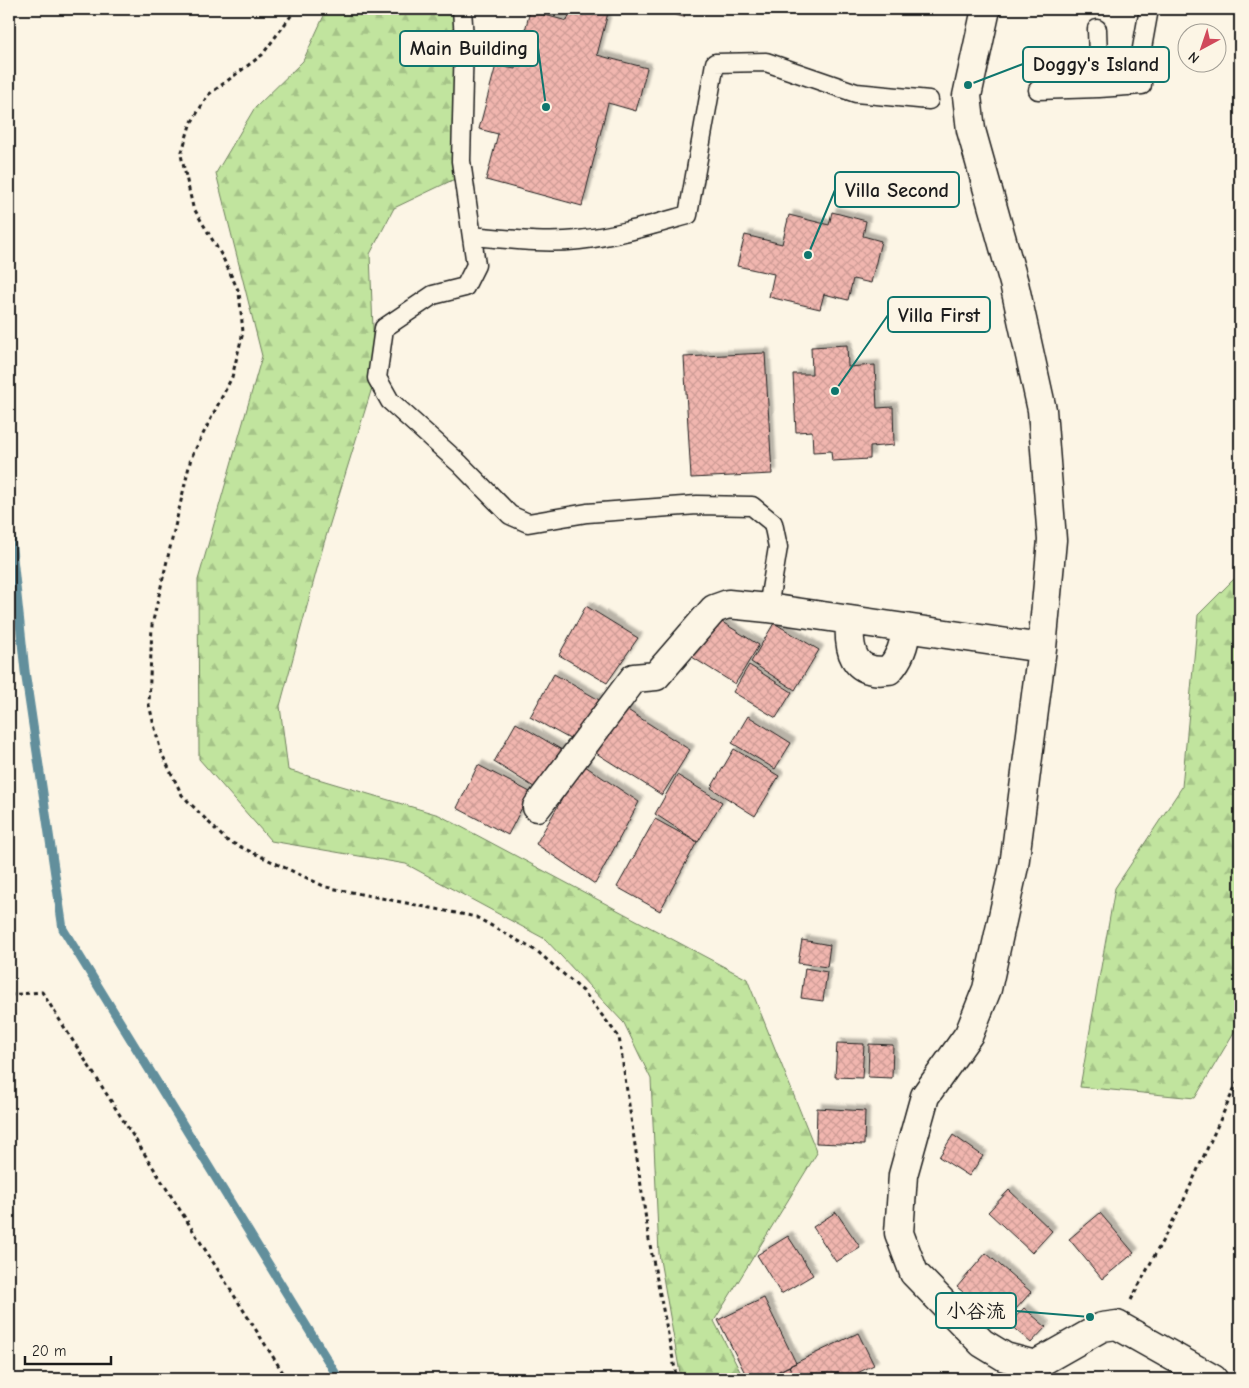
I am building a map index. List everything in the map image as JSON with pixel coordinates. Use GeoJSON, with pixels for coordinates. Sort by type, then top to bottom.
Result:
{"type":"FeatureCollection","features":[{"type":"Feature","properties":{"kind":"street"},"geometry":{"type":"LineString","coordinates":[[986,9],[967,96],[971,130],[1014,283],[1042,410],[1052,540],[1042,648],[1014,866],[987,989],[969,1034],[925,1096],[903,1175],[899,1233],[914,1273],[982,1343],[1005,1357],[1035,1365],[1102,1326],[1118,1325],[1214,1379]]}},
{"type":"Feature","properties":{"kind":"street"},"geometry":{"type":"LineString","coordinates":[[537,807],[634,678],[656,676],[714,608],[728,604],[768,608],[1042,648]]}},
{"type":"Feature","properties":{"kind":"street"},"geometry":{"type":"LineString","coordinates":[[850,620],[850,648],[857,661],[865,669],[876,672],[889,670],[897,661],[905,638],[906,628]]}},
{"type":"Feature","properties":{"kind":"lane"},"geometry":{"type":"LineString","coordinates":[[462,9],[464,39],[461,161],[476,265],[465,287],[433,296],[384,328],[377,378],[390,401],[460,464],[510,514],[528,523],[586,513],[697,506],[752,506],[773,523],[778,547],[768,608]]}},
{"type":"Feature","properties":{"kind":"lane"},"geometry":{"type":"LineString","coordinates":[[1038,90],[1142,85],[1142,48],[1149,9]]}},
{"type":"Feature","properties":{"kind":"lane"},"geometry":{"type":"LineString","coordinates":[[1097,29],[1099,88]]}},
{"type":"Feature","properties":{"kind":"lane"},"geometry":{"type":"LineString","coordinates":[[472,236],[518,240],[578,240],[636,230],[688,215],[715,63],[766,62],[856,93],[929,100]]}},
{"type":"Feature","properties":{"kind":"path"},"geometry":{"type":"LineString","coordinates":[[296,9],[262,55],[208,95],[190,125],[181,155],[192,207],[222,256],[239,292],[243,332],[232,377],[191,458],[152,625],[149,706],[161,752],[182,795],[226,840],[326,887],[476,917],[538,952],[584,991],[619,1037],[649,1240],[677,1379]]}},
{"type":"Feature","properties":{"kind":"path"},"geometry":{"type":"LineString","coordinates":[[9,995],[42,992],[287,1379]]}},
{"type":"Feature","properties":{"kind":"path"},"geometry":{"type":"LineString","coordinates":[[1118,1325],[1182,1202],[1240,1076]]}},
{"type":"Feature","properties":{"kind":"green space"},"geometry":{"type":"Polygon","coordinates":[[[327,9],[465,9],[461,176],[394,208],[370,254],[375,378],[324,543],[280,706],[288,770],[439,815],[747,979],[817,1153],[714,1321],[744,1379],[681,1379],[659,1254],[651,1079],[624,1023],[545,939],[406,864],[271,841],[199,759],[198,580],[262,356],[216,173],[254,109],[303,61],[327,9]]]}},
{"type":"Feature","properties":{"kind":"green space"},"geometry":{"type":"Polygon","coordinates":[[[1240,573],[1240,1022],[1195,1098],[1080,1087],[1115,888],[1182,787],[1198,615],[1240,573]]]}},
{"type":"Feature","properties":{"kind":"building"},"geometry":{"type":"Polygon","coordinates":[[[571,9],[609,9],[597,55],[647,68],[636,111],[608,103],[582,206],[486,180],[498,134],[479,129],[496,65],[515,69],[530,11],[567,21],[571,9]]]}},
{"type":"Feature","properties":{"kind":"building"},"geometry":{"type":"Polygon","coordinates":[[[652,9],[686,9],[684,17],[652,9]]]}},
{"type":"Feature","properties":{"kind":"building"},"geometry":{"type":"Polygon","coordinates":[[[832,212],[866,221],[863,236],[881,241],[871,283],[853,279],[848,300],[824,294],[820,309],[769,297],[774,274],[737,266],[745,235],[782,244],[789,215],[829,225],[832,212]]]}},
{"type":"Feature","properties":{"kind":"building"},"geometry":{"type":"Polygon","coordinates":[[[847,345],[848,367],[875,365],[877,408],[893,407],[894,445],[870,447],[870,459],[832,461],[831,451],[813,452],[812,431],[796,432],[793,374],[812,374],[811,347],[847,345]]]}},
{"type":"Feature","properties":{"kind":"building"},"geometry":{"type":"Polygon","coordinates":[[[765,353],[772,474],[691,478],[684,357],[765,353]]]}},
{"type":"Feature","properties":{"kind":"building"},"geometry":{"type":"Polygon","coordinates":[[[586,606],[638,638],[607,683],[559,655],[586,606]]]}},
{"type":"Feature","properties":{"kind":"building"},"geometry":{"type":"Polygon","coordinates":[[[714,617],[759,645],[735,684],[692,657],[714,617]]]}},
{"type":"Feature","properties":{"kind":"building"},"geometry":{"type":"Polygon","coordinates":[[[774,623],[819,650],[795,690],[751,662],[774,623]]]}},
{"type":"Feature","properties":{"kind":"building"},"geometry":{"type":"Polygon","coordinates":[[[749,665],[792,692],[776,718],[733,692],[749,665]]]}},
{"type":"Feature","properties":{"kind":"building"},"geometry":{"type":"Polygon","coordinates":[[[554,674],[601,701],[577,743],[530,717],[554,674]]]}},
{"type":"Feature","properties":{"kind":"building"},"geometry":{"type":"Polygon","coordinates":[[[623,707],[690,750],[662,795],[596,753],[623,707]]]}},
{"type":"Feature","properties":{"kind":"building"},"geometry":{"type":"Polygon","coordinates":[[[748,716],[791,743],[775,769],[732,743],[748,716]]]}},
{"type":"Feature","properties":{"kind":"building"},"geometry":{"type":"Polygon","coordinates":[[[516,723],[562,750],[537,789],[494,762],[516,723]]]}},
{"type":"Feature","properties":{"kind":"building"},"geometry":{"type":"Polygon","coordinates":[[[734,749],[779,776],[755,816],[711,788],[734,749]]]}},
{"type":"Feature","properties":{"kind":"building"},"geometry":{"type":"Polygon","coordinates":[[[582,764],[639,802],[595,884],[536,844],[582,764]]]}},
{"type":"Feature","properties":{"kind":"building"},"geometry":{"type":"Polygon","coordinates":[[[478,765],[530,792],[508,835],[457,808],[478,765]]]}},
{"type":"Feature","properties":{"kind":"building"},"geometry":{"type":"Polygon","coordinates":[[[677,775],[722,802],[698,842],[655,814],[677,775]]]}},
{"type":"Feature","properties":{"kind":"building"},"geometry":{"type":"Polygon","coordinates":[[[655,819],[697,842],[660,911],[617,887],[655,819]]]}},
{"type":"Feature","properties":{"kind":"building"},"geometry":{"type":"Polygon","coordinates":[[[802,940],[830,945],[827,967],[798,963],[802,940]]]}},
{"type":"Feature","properties":{"kind":"building"},"geometry":{"type":"Polygon","coordinates":[[[805,968],[827,972],[823,1001],[801,998],[805,968]]]}},
{"type":"Feature","properties":{"kind":"building"},"geometry":{"type":"Polygon","coordinates":[[[837,1043],[864,1044],[862,1078],[835,1077],[837,1043]]]}},
{"type":"Feature","properties":{"kind":"building"},"geometry":{"type":"Polygon","coordinates":[[[869,1044],[893,1045],[892,1078],[868,1077],[869,1044]]]}},
{"type":"Feature","properties":{"kind":"building"},"geometry":{"type":"Polygon","coordinates":[[[817,1108],[865,1111],[864,1145],[816,1143],[817,1108]]]}},
{"type":"Feature","properties":{"kind":"building"},"geometry":{"type":"Polygon","coordinates":[[[953,1135],[983,1156],[969,1176],[939,1157],[953,1135]]]}},
{"type":"Feature","properties":{"kind":"building"},"geometry":{"type":"Polygon","coordinates":[[[1009,1190],[1052,1231],[1032,1253],[988,1212],[1009,1190]]]}},
{"type":"Feature","properties":{"kind":"building"},"geometry":{"type":"Polygon","coordinates":[[[836,1212],[860,1247],[836,1262],[813,1227],[836,1212]]]}},
{"type":"Feature","properties":{"kind":"building"},"geometry":{"type":"Polygon","coordinates":[[[1100,1213],[1134,1253],[1102,1279],[1069,1239],[1100,1213]]]}},
{"type":"Feature","properties":{"kind":"building"},"geometry":{"type":"Polygon","coordinates":[[[788,1236],[813,1275],[781,1294],[757,1255],[788,1236]]]}},
{"type":"Feature","properties":{"kind":"building"},"geometry":{"type":"Polygon","coordinates":[[[986,1253],[1031,1292],[1002,1325],[957,1287],[986,1253]]]}},
{"type":"Feature","properties":{"kind":"building"},"geometry":{"type":"Polygon","coordinates":[[[764,1298],[796,1363],[763,1379],[748,1379],[718,1320],[764,1298]]]}},
{"type":"Feature","properties":{"kind":"building"},"geometry":{"type":"Polygon","coordinates":[[[1024,1308],[1046,1327],[1031,1343],[1009,1324],[1024,1308]]]}},
{"type":"Feature","properties":{"kind":"building"},"geometry":{"type":"Polygon","coordinates":[[[858,1333],[874,1365],[845,1379],[795,1379],[789,1366],[858,1333]]]}},
{"type":"Feature","properties":{"kind":"building"},"geometry":{"type":"Polygon","coordinates":[[[789,1366],[795,1379],[763,1379],[789,1366]]]}},
{"type":"Feature","properties":{"kind":"waterway"},"geometry":{"type":"LineString","coordinates":[[9,520],[25,671],[63,929],[339,1379]]}},
{"type":"Feature","properties":{"kind":"place","name":"Doggy's Island"},"geometry":{"type":"Point","coordinates":[968,85]}},
{"type":"Feature","properties":{"kind":"place","name":"Main Building"},"geometry":{"type":"Point","coordinates":[546,107]}},
{"type":"Feature","properties":{"kind":"place","name":"Villa Second"},"geometry":{"type":"Point","coordinates":[808,255]}},
{"type":"Feature","properties":{"kind":"place","name":"Villa First"},"geometry":{"type":"Point","coordinates":[835,391]}},
{"type":"Feature","properties":{"kind":"place","name":"小谷流"},"geometry":{"type":"Point","coordinates":[1090,1317]}}]}
